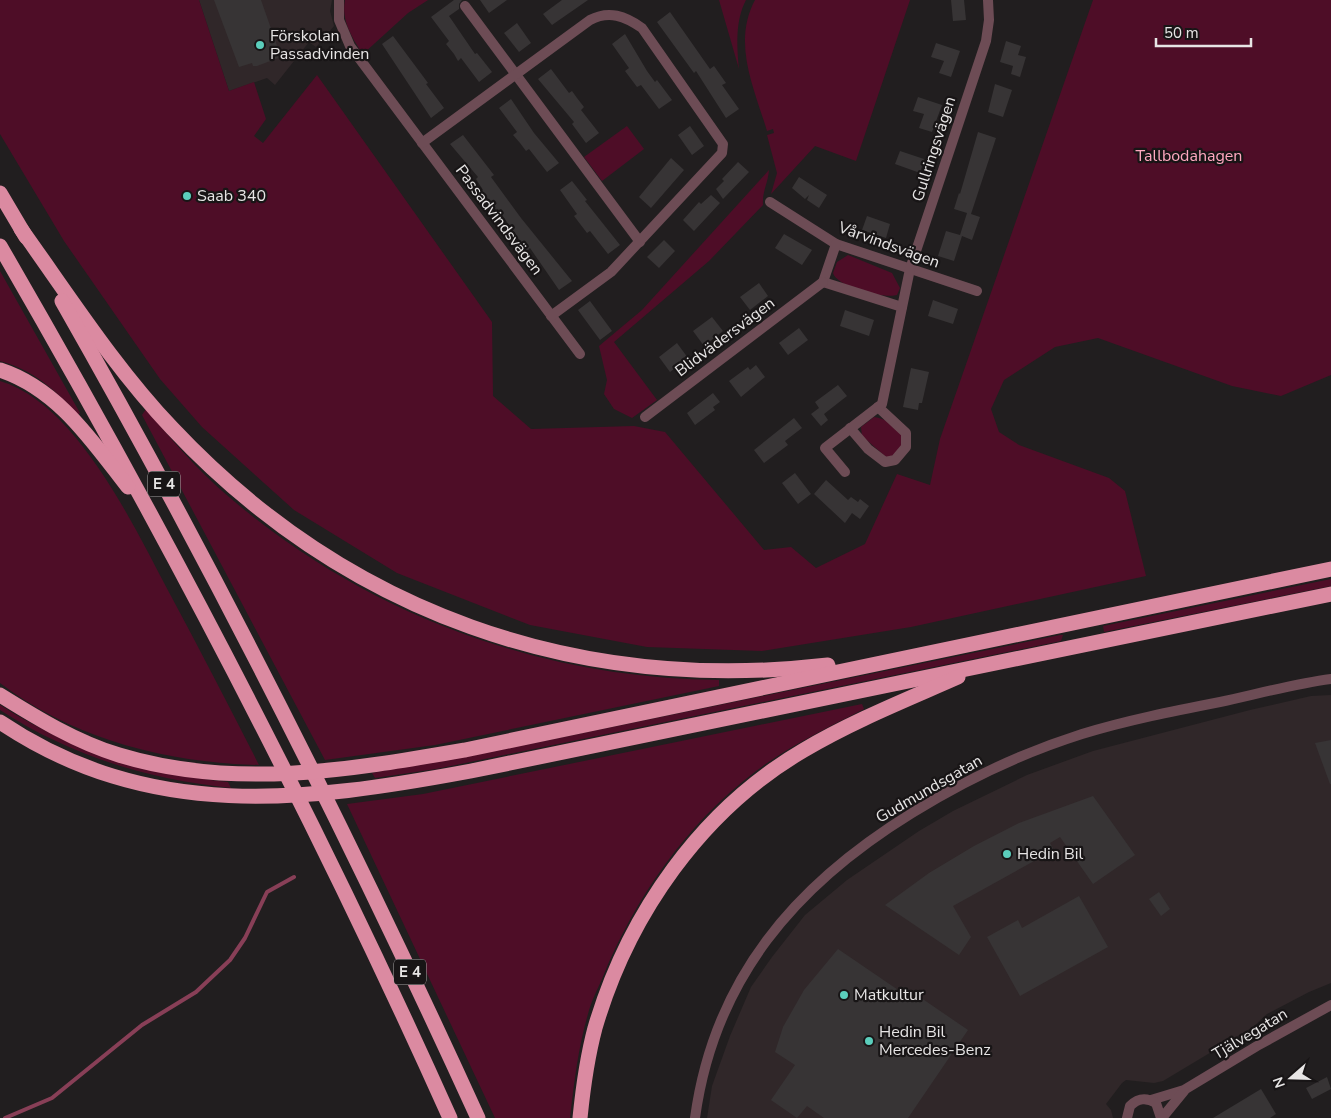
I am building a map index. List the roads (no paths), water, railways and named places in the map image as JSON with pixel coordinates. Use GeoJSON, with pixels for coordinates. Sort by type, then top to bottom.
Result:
{"type":"FeatureCollection","features":[{"type":"Feature","properties":{"kind":"highway","name":"E 4"},"geometry":{"type":"LineString","coordinates":[[0,194],[109,383],[218,584],[418,987],[478,1118]]}},
{"type":"Feature","properties":{"kind":"highway"},"geometry":{"type":"LineString","coordinates":[[21,229],[134,384],[171,428],[201,458],[242,496],[279,525],[317,551],[386,590],[460,623],[510,641],[557,653],[645,668],[730,672],[796,669],[906,656]]}},
{"type":"Feature","properties":{"kind":"highway","name":"E 4"},"geometry":{"type":"LineString","coordinates":[[0,246],[87,395],[235,672],[349,904],[450,1118]]}},
{"type":"Feature","properties":{"kind":"highway"},"geometry":{"type":"LineString","coordinates":[[0,370],[31,383],[60,405],[92,440],[156,522]]}},
{"type":"Feature","properties":{"kind":"highway"},"geometry":{"type":"LineString","coordinates":[[0,695],[55,728],[118,754],[194,771],[277,776],[369,767],[474,748],[697,703],[906,656],[1331,569]]}},
{"type":"Feature","properties":{"kind":"highway"},"geometry":{"type":"LineString","coordinates":[[0,722],[44,748],[84,765],[118,777],[194,793],[235,797],[284,797],[379,788],[1331,594]]}},
{"type":"Feature","properties":{"kind":"highway"},"geometry":{"type":"LineString","coordinates":[[580,1118],[584,1078],[595,1029],[610,984],[630,939],[656,895],[686,853],[716,818],[757,782],[803,750],[853,723],[984,666]]}},
{"type":"Feature","properties":{"kind":"street","name":"Passadvindsvägen"},"geometry":{"type":"LineString","coordinates":[[339,0],[339,20],[346,38],[580,354]]}},
{"type":"Feature","properties":{"kind":"street","name":"Gullringsvägen"},"geometry":{"type":"LineString","coordinates":[[878,407],[882,404],[910,269],[986,41],[988,0]]}},
{"type":"Feature","properties":{"kind":"street"},"geometry":{"type":"LineString","coordinates":[[465,6],[640,242]]}},
{"type":"Feature","properties":{"kind":"street"},"geometry":{"type":"LineString","coordinates":[[422,143],[596,17],[615,14],[627,18],[642,28],[724,144],[724,149],[611,272],[552,316]]}},
{"type":"Feature","properties":{"kind":"street","name":"Vårvindsvägen"},"geometry":{"type":"LineString","coordinates":[[770,202],[836,244],[977,291]]}},
{"type":"Feature","properties":{"kind":"street"},"geometry":{"type":"LineString","coordinates":[[836,244],[823,282],[902,307]]}},
{"type":"Feature","properties":{"kind":"street","name":"Blidvädersvägen"},"geometry":{"type":"LineString","coordinates":[[645,417],[823,282]]}},
{"type":"Feature","properties":{"kind":"street"},"geometry":{"type":"LineString","coordinates":[[845,472],[825,448],[850,428],[878,407],[906,433],[906,447],[895,460],[885,462],[868,448],[850,428]]}},
{"type":"Feature","properties":{"kind":"street","name":"Gudmundsgatan"},"geometry":{"type":"LineString","coordinates":[[694,1118],[715,1032],[731,997],[753,957],[809,890],[867,842],[963,784],[1052,745],[1147,717],[1331,679]]}},
{"type":"Feature","properties":{"kind":"street","name":"Tjälvegatan"},"geometry":{"type":"LineString","coordinates":[[1127,1118],[1130,1106],[1139,1099],[1151,1100],[1184,1090],[1257,1046],[1331,1005]]}},
{"type":"Feature","properties":{"kind":"street","name":"Tjälvegatan"},"geometry":{"type":"LineString","coordinates":[[1161,1118],[1184,1090]]}},
{"type":"Feature","properties":{"kind":"street","name":"Tjälvegatan"},"geometry":{"type":"LineString","coordinates":[[1151,1100],[1159,1108],[1161,1118]]}},
{"type":"Feature","properties":{"kind":"waterway"},"geometry":{"type":"LineString","coordinates":[[5,1118],[52,1098],[142,1025],[196,992],[230,960],[245,938],[267,892],[294,877]]}},
{"type":"Feature","properties":{"kind":"place","name":"Förskolan Passadvinden"},"geometry":{"type":"Point","coordinates":[260,45]}},
{"type":"Feature","properties":{"kind":"place","name":"Saab 340"},"geometry":{"type":"Point","coordinates":[187,196]}},
{"type":"Feature","properties":{"kind":"place","name":"Hedin Bil"},"geometry":{"type":"Point","coordinates":[1007,854]}},
{"type":"Feature","properties":{"kind":"place","name":"Matkultur"},"geometry":{"type":"Point","coordinates":[844,995]}},
{"type":"Feature","properties":{"kind":"place","name":"Hedin Bil Mercedes-Benz"},"geometry":{"type":"Point","coordinates":[869,1041]}},
{"type":"Feature","properties":{"kind":"park label","name":"Tallbodahagen"},"geometry":{"type":"Point","coordinates":[1189,156]}}]}
